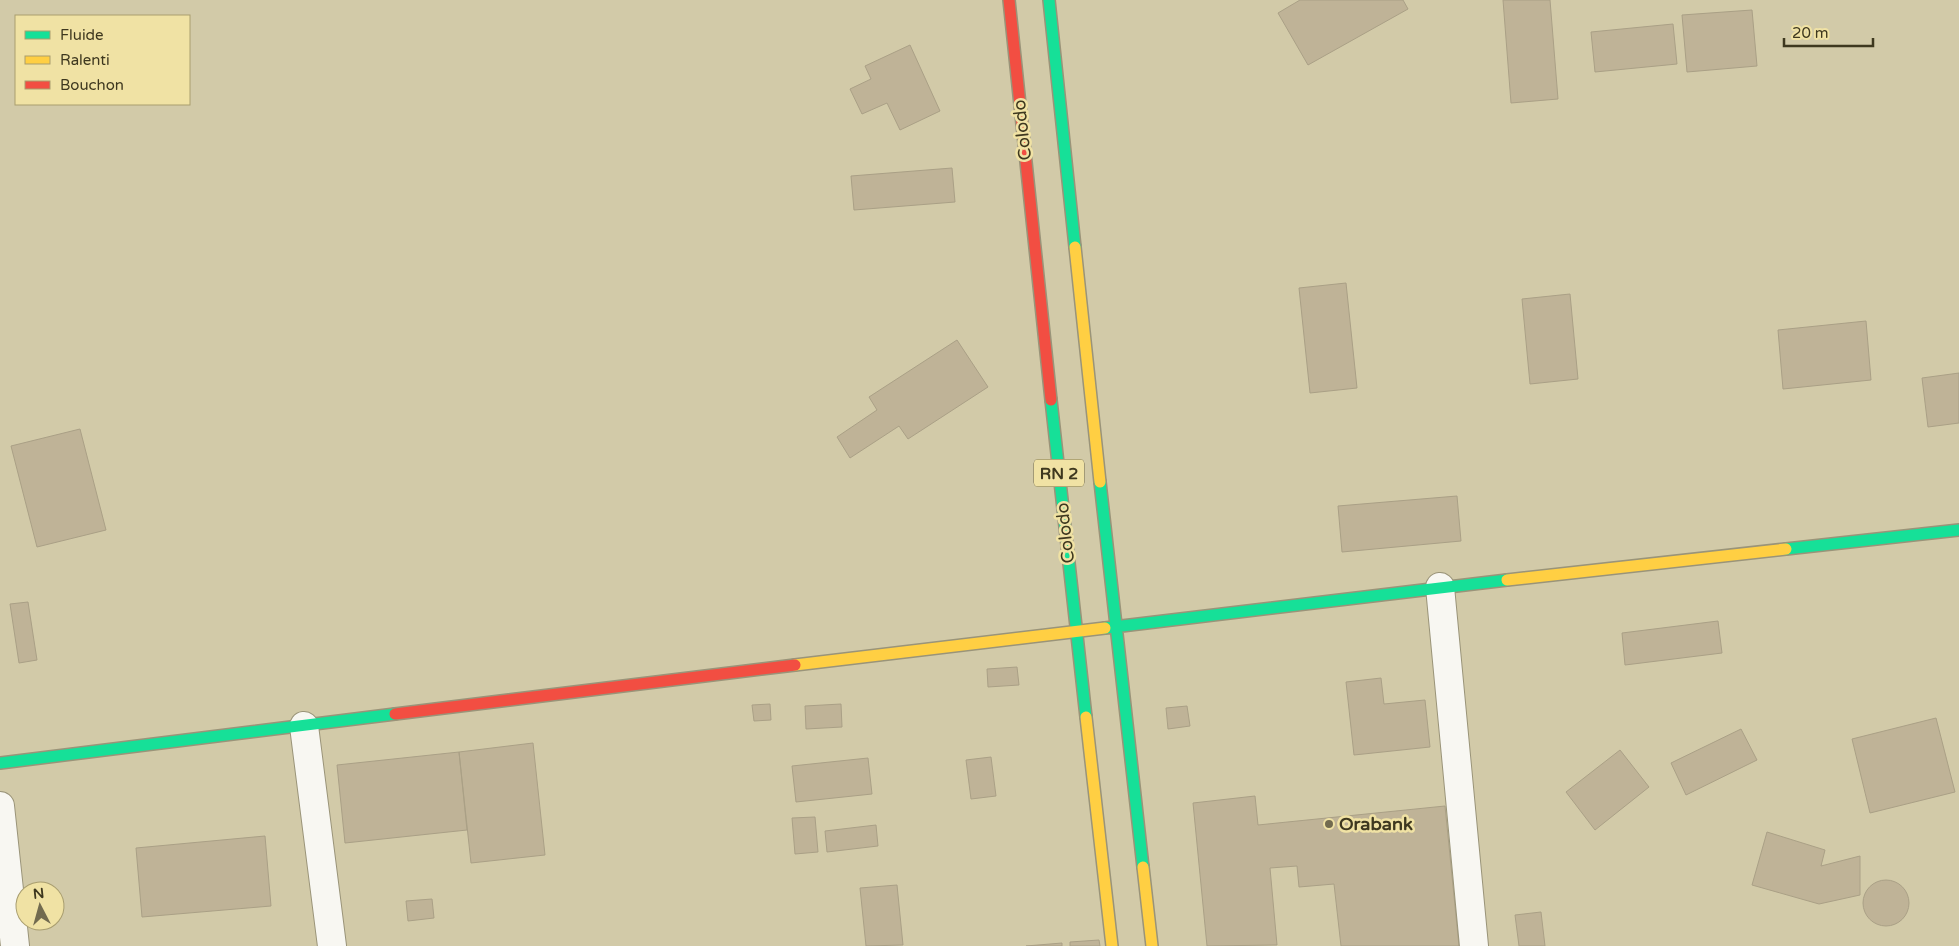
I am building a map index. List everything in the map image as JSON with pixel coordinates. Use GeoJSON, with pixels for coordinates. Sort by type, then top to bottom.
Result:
{"type":"FeatureCollection","features":[{"type":"Feature","properties":{"kind":"street","name":"Colodo"},"geometry":{"type":"LineString","coordinates":[[1009,0],[1076,631],[1112,946]]}},
{"type":"Feature","properties":{"kind":"street","name":"RN 2"},"geometry":{"type":"LineString","coordinates":[[1049,0],[1115,626],[1152,946]]}},
{"type":"Feature","properties":{"kind":"street"},"geometry":{"type":"LineString","coordinates":[[0,763],[1440,587],[1959,530]]}},
{"type":"Feature","properties":{"kind":"street"},"geometry":{"type":"LineString","coordinates":[[1440,587],[1474,946]]}},
{"type":"Feature","properties":{"kind":"street"},"geometry":{"type":"LineString","coordinates":[[304,726],[332,946]]}},
{"type":"Feature","properties":{"kind":"street"},"geometry":{"type":"LineString","coordinates":[[0,806],[15,946]]}},
{"type":"Feature","properties":{"kind":"building"},"geometry":{"type":"Polygon","coordinates":[[[1300,0],[1403,0],[1408,9],[1308,65],[1278,13],[1300,0]]]}},
{"type":"Feature","properties":{"kind":"building"},"geometry":{"type":"Polygon","coordinates":[[[1503,0],[1550,0],[1558,99],[1511,103],[1503,0]]]}},
{"type":"Feature","properties":{"kind":"building"},"geometry":{"type":"Polygon","coordinates":[[[1752,10],[1757,66],[1687,72],[1682,15],[1752,10]]]}},
{"type":"Feature","properties":{"kind":"building"},"geometry":{"type":"Polygon","coordinates":[[[1673,24],[1677,64],[1595,72],[1591,32],[1673,24]]]}},
{"type":"Feature","properties":{"kind":"building"},"geometry":{"type":"Polygon","coordinates":[[[910,45],[940,111],[900,130],[887,103],[862,114],[850,89],[871,79],[865,66],[910,45]]]}},
{"type":"Feature","properties":{"kind":"building"},"geometry":{"type":"Polygon","coordinates":[[[952,168],[955,202],[854,210],[851,176],[952,168]]]}},
{"type":"Feature","properties":{"kind":"building"},"geometry":{"type":"Polygon","coordinates":[[[1346,283],[1357,388],[1310,393],[1299,288],[1346,283]]]}},
{"type":"Feature","properties":{"kind":"building"},"geometry":{"type":"Polygon","coordinates":[[[1570,294],[1578,379],[1530,384],[1522,299],[1570,294]]]}},
{"type":"Feature","properties":{"kind":"building"},"geometry":{"type":"Polygon","coordinates":[[[1866,321],[1871,380],[1783,389],[1778,330],[1866,321]]]}},
{"type":"Feature","properties":{"kind":"building"},"geometry":{"type":"Polygon","coordinates":[[[957,340],[988,387],[908,439],[899,426],[850,458],[837,437],[877,410],[869,397],[957,340]]]}},
{"type":"Feature","properties":{"kind":"building"},"geometry":{"type":"Polygon","coordinates":[[[1959,373],[1959,423],[1928,427],[1922,378],[1959,373]]]}},
{"type":"Feature","properties":{"kind":"building"},"geometry":{"type":"Polygon","coordinates":[[[80,429],[106,530],[37,547],[11,446],[80,429]]]}},
{"type":"Feature","properties":{"kind":"building"},"geometry":{"type":"Polygon","coordinates":[[[1457,496],[1461,541],[1342,552],[1338,506],[1457,496]]]}},
{"type":"Feature","properties":{"kind":"building"},"geometry":{"type":"Polygon","coordinates":[[[28,602],[37,660],[19,663],[10,604],[28,602]]]}},
{"type":"Feature","properties":{"kind":"building"},"geometry":{"type":"Polygon","coordinates":[[[1718,621],[1722,653],[1625,665],[1622,633],[1718,621]]]}},
{"type":"Feature","properties":{"kind":"building"},"geometry":{"type":"Polygon","coordinates":[[[1017,667],[1019,685],[988,687],[987,669],[1017,667]]]}},
{"type":"Feature","properties":{"kind":"building"},"geometry":{"type":"Polygon","coordinates":[[[1381,678],[1384,704],[1425,700],[1430,747],[1354,755],[1346,682],[1381,678]]]}},
{"type":"Feature","properties":{"kind":"building"},"geometry":{"type":"Polygon","coordinates":[[[770,704],[771,720],[754,721],[752,705],[770,704]]]}},
{"type":"Feature","properties":{"kind":"building"},"geometry":{"type":"Polygon","coordinates":[[[841,704],[842,727],[806,729],[805,706],[841,704]]]}},
{"type":"Feature","properties":{"kind":"building"},"geometry":{"type":"Polygon","coordinates":[[[1187,706],[1190,726],[1168,729],[1166,708],[1187,706]]]}},
{"type":"Feature","properties":{"kind":"building"},"geometry":{"type":"Polygon","coordinates":[[[1936,718],[1955,792],[1870,813],[1852,739],[1936,718]]]}},
{"type":"Feature","properties":{"kind":"building"},"geometry":{"type":"Polygon","coordinates":[[[1741,729],[1757,760],[1686,795],[1671,763],[1741,729]]]}},
{"type":"Feature","properties":{"kind":"building"},"geometry":{"type":"Polygon","coordinates":[[[533,743],[545,855],[471,863],[459,752],[533,743]]]}},
{"type":"Feature","properties":{"kind":"building"},"geometry":{"type":"Polygon","coordinates":[[[1620,750],[1649,787],[1595,830],[1566,792],[1620,750]]]}},
{"type":"Feature","properties":{"kind":"building"},"geometry":{"type":"Polygon","coordinates":[[[459,752],[467,830],[345,843],[337,765],[459,752]]]}},
{"type":"Feature","properties":{"kind":"building"},"geometry":{"type":"Polygon","coordinates":[[[991,757],[996,796],[971,799],[966,760],[991,757]]]}},
{"type":"Feature","properties":{"kind":"building"},"geometry":{"type":"Polygon","coordinates":[[[868,758],[872,794],[796,802],[792,766],[868,758]]]}},
{"type":"Feature","properties":{"kind":"building"},"geometry":{"type":"Polygon","coordinates":[[[1255,796],[1258,825],[1445,806],[1459,946],[1341,946],[1334,884],[1299,887],[1297,866],[1270,868],[1277,945],[1207,946],[1193,803],[1255,796]]]}},
{"type":"Feature","properties":{"kind":"building"},"geometry":{"type":"Polygon","coordinates":[[[815,817],[818,852],[795,854],[792,818],[815,817]]]}},
{"type":"Feature","properties":{"kind":"building"},"geometry":{"type":"Polygon","coordinates":[[[876,825],[878,846],[827,852],[825,831],[876,825]]]}},
{"type":"Feature","properties":{"kind":"building"},"geometry":{"type":"Polygon","coordinates":[[[1767,832],[1825,850],[1821,866],[1860,856],[1860,895],[1819,904],[1752,885],[1767,832]]]}},
{"type":"Feature","properties":{"kind":"building"},"geometry":{"type":"Polygon","coordinates":[[[265,836],[271,906],[142,917],[136,848],[265,836]]]}},
{"type":"Feature","properties":{"kind":"building"},"geometry":{"type":"Polygon","coordinates":[[[1886,880],[1899,884],[1905,890],[1909,903],[1905,916],[1899,922],[1886,926],[1873,922],[1867,916],[1863,903],[1867,890],[1873,884],[1886,880]]]}},
{"type":"Feature","properties":{"kind":"building"},"geometry":{"type":"Polygon","coordinates":[[[897,885],[903,945],[866,946],[860,888],[897,885]]]}},
{"type":"Feature","properties":{"kind":"building"},"geometry":{"type":"Polygon","coordinates":[[[432,899],[434,918],[408,921],[406,901],[432,899]]]}},
{"type":"Feature","properties":{"kind":"building"},"geometry":{"type":"Polygon","coordinates":[[[1541,912],[1545,946],[1519,946],[1515,915],[1541,912]]]}},
{"type":"Feature","properties":{"kind":"building"},"geometry":{"type":"Polygon","coordinates":[[[1099,940],[1100,946],[1070,946],[1070,942],[1099,940]]]}},
{"type":"Feature","properties":{"kind":"building"},"geometry":{"type":"Polygon","coordinates":[[[1062,943],[1062,946],[1026,946],[1062,943]]]}},
{"type":"Feature","properties":{"kind":"traffic: fast"},"geometry":{"type":"LineString","coordinates":[[1049,0],[1075,247]]}},
{"type":"Feature","properties":{"kind":"traffic: fast"},"geometry":{"type":"LineString","coordinates":[[1051,400],[1086,717]]}},
{"type":"Feature","properties":{"kind":"traffic: fast"},"geometry":{"type":"LineString","coordinates":[[1100,482],[1143,867]]}},
{"type":"Feature","properties":{"kind":"traffic: fast"},"geometry":{"type":"LineString","coordinates":[[1786,549],[1959,530]]}},
{"type":"Feature","properties":{"kind":"traffic: fast"},"geometry":{"type":"LineString","coordinates":[[1105,628],[1507,580]]}},
{"type":"Feature","properties":{"kind":"traffic: fast"},"geometry":{"type":"LineString","coordinates":[[0,763],[395,714]]}},
{"type":"Feature","properties":{"kind":"traffic: slow"},"geometry":{"type":"LineString","coordinates":[[1075,247],[1100,482]]}},
{"type":"Feature","properties":{"kind":"traffic: slow"},"geometry":{"type":"LineString","coordinates":[[1507,580],[1786,549]]}},
{"type":"Feature","properties":{"kind":"traffic: slow"},"geometry":{"type":"LineString","coordinates":[[795,665],[1105,628]]}},
{"type":"Feature","properties":{"kind":"traffic: slow"},"geometry":{"type":"LineString","coordinates":[[1086,717],[1112,946]]}},
{"type":"Feature","properties":{"kind":"traffic: slow"},"geometry":{"type":"LineString","coordinates":[[1143,867],[1152,946]]}},
{"type":"Feature","properties":{"kind":"traffic: jam"},"geometry":{"type":"LineString","coordinates":[[1009,0],[1051,400]]}},
{"type":"Feature","properties":{"kind":"traffic: jam"},"geometry":{"type":"LineString","coordinates":[[395,714],[795,665]]}},
{"type":"Feature","properties":{"kind":"place","name":"Orabank"},"geometry":{"type":"Point","coordinates":[1329,824]}}]}
